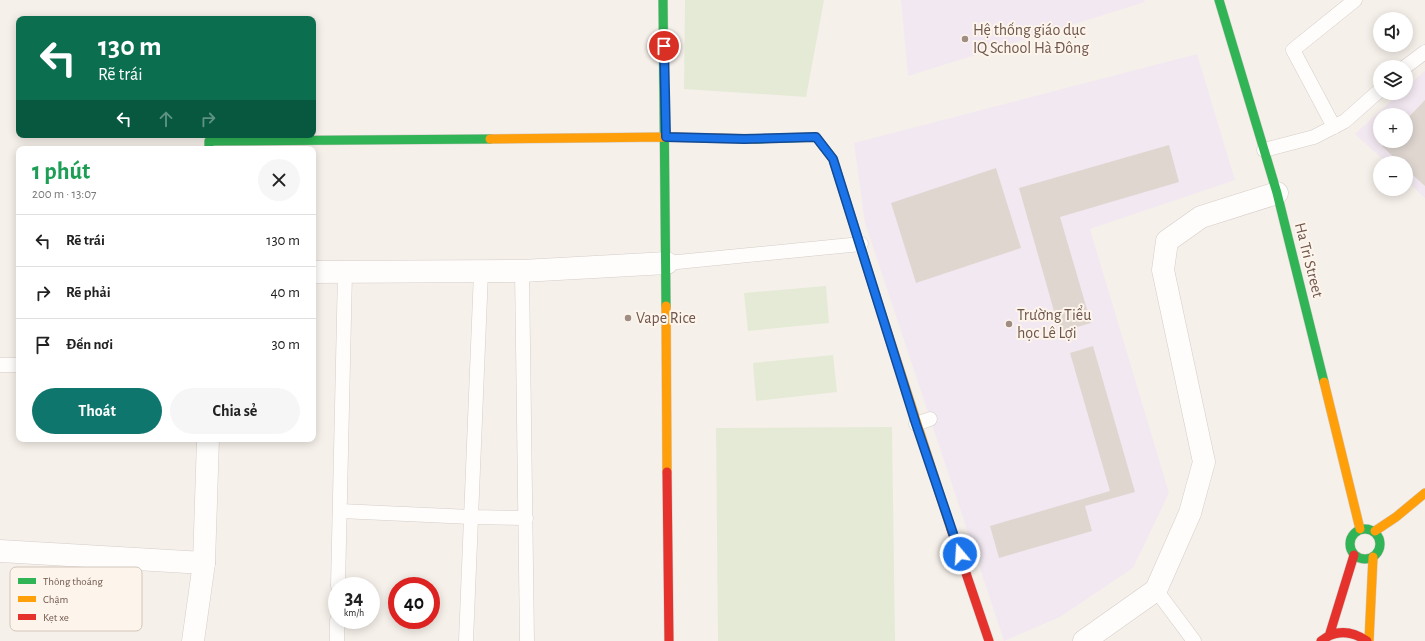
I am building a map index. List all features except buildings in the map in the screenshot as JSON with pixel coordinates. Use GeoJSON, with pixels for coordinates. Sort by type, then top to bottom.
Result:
{"type":"FeatureCollection","features":[{"type":"Feature","properties":{"kind":"street"},"geometry":{"type":"LineString","coordinates":[[663,0],[666,137],[668,641]]}},
{"type":"Feature","properties":{"kind":"street","name":"Ha Tri Street"},"geometry":{"type":"LineString","coordinates":[[1219,0],[1277,193],[1360,529]]}},
{"type":"Feature","properties":{"kind":"street"},"geometry":{"type":"LineString","coordinates":[[209,146],[209,141],[666,137],[744,139],[816,137],[833,159],[916,424],[989,641]]}},
{"type":"Feature","properties":{"kind":"street"},"geometry":{"type":"LineString","coordinates":[[1084,641],[1156,590],[1190,513],[1204,462],[1162,270],[1167,242],[1201,217],[1277,193]]}},
{"type":"Feature","properties":{"kind":"street"},"geometry":{"type":"LineString","coordinates":[[316,272],[522,271],[666,262]]}},
{"type":"Feature","properties":{"kind":"street"},"geometry":{"type":"LineString","coordinates":[[193,641],[204,562],[208,442]]}},
{"type":"Feature","properties":{"kind":"street"},"geometry":{"type":"LineString","coordinates":[[1375,531],[1396,517],[1425,493]]}},
{"type":"Feature","properties":{"kind":"street"},"geometry":{"type":"LineString","coordinates":[[1321,641],[1330,634],[1344,632],[1354,633],[1368,641],[1373,558],[1380,550],[1381,545],[1375,531],[1365,528],[1360,529],[1352,536],[1350,546],[1354,555],[1330,634]]}},
{"type":"Feature","properties":{"kind":"street"},"geometry":{"type":"LineString","coordinates":[[0,551],[204,562]]}},
{"type":"Feature","properties":{"kind":"street"},"geometry":{"type":"LineString","coordinates":[[1354,555],[1363,559],[1373,558]]}},
{"type":"Feature","properties":{"kind":"lane"},"geometry":{"type":"LineString","coordinates":[[1334,127],[1293,50],[1355,0]]}},
{"type":"Feature","properties":{"kind":"lane"},"geometry":{"type":"LineString","coordinates":[[1413,61],[1425,52]]}},
{"type":"Feature","properties":{"kind":"lane"},"geometry":{"type":"LineString","coordinates":[[1264,150],[1314,136],[1334,127],[1345,121],[1373,96]]}},
{"type":"Feature","properties":{"kind":"lane"},"geometry":{"type":"LineString","coordinates":[[666,262],[860,244]]}},
{"type":"Feature","properties":{"kind":"lane"},"geometry":{"type":"LineString","coordinates":[[522,271],[527,641]]}},
{"type":"Feature","properties":{"kind":"lane"},"geometry":{"type":"LineString","coordinates":[[338,577],[345,272]]}},
{"type":"Feature","properties":{"kind":"lane"},"geometry":{"type":"LineString","coordinates":[[466,641],[481,272]]}},
{"type":"Feature","properties":{"kind":"lane"},"geometry":{"type":"LineString","coordinates":[[0,365],[16,365]]}},
{"type":"Feature","properties":{"kind":"lane"},"geometry":{"type":"LineString","coordinates":[[916,424],[930,420]]}},
{"type":"Feature","properties":{"kind":"lane"},"geometry":{"type":"LineString","coordinates":[[340,511],[526,518]]}},
{"type":"Feature","properties":{"kind":"lane"},"geometry":{"type":"LineString","coordinates":[[1156,590],[1194,641]]}},
{"type":"Feature","properties":{"kind":"lane"},"geometry":{"type":"LineString","coordinates":[[336,641],[337,629]]}},
{"type":"Feature","properties":{"kind":"shaded area","name":"Hệ thống giáo dục IQ School Hà Đông"},"geometry":{"type":"Polygon","coordinates":[[[901,0],[1144,0],[1145,2],[908,76],[901,0]]]}},
{"type":"Feature","properties":{"kind":"shaded area","name":"Trường Tiểu học Lê Lợi"},"geometry":{"type":"Polygon","coordinates":[[[1197,54],[1235,180],[1090,229],[1169,493],[1133,568],[1060,617],[1004,641],[865,223],[854,143],[1197,54]]]}},
{"type":"Feature","properties":{"kind":"shaded area"},"geometry":{"type":"Polygon","coordinates":[[[1425,71],[1425,198],[1413,187],[1413,156],[1379,156],[1355,134],[1373,118],[1373,148],[1413,148],[1413,108],[1384,108],[1392,100],[1413,100],[1413,82],[1425,71]]]}},
{"type":"Feature","properties":{"kind":"green space"},"geometry":{"type":"Polygon","coordinates":[[[685,0],[824,0],[806,97],[684,89],[685,0]]]}},
{"type":"Feature","properties":{"kind":"green space"},"geometry":{"type":"Polygon","coordinates":[[[826,286],[829,323],[748,331],[744,293],[826,286]]]}},
{"type":"Feature","properties":{"kind":"green space"},"geometry":{"type":"Polygon","coordinates":[[[833,355],[837,392],[756,401],[753,363],[833,355]]]}},
{"type":"Feature","properties":{"kind":"green space"},"geometry":{"type":"Polygon","coordinates":[[[892,427],[895,641],[718,641],[716,428],[892,427]]]}},
{"type":"Feature","properties":{"kind":"traffic: fast"},"geometry":{"type":"LineString","coordinates":[[663,0],[666,306]]}},
{"type":"Feature","properties":{"kind":"traffic: fast"},"geometry":{"type":"LineString","coordinates":[[1219,0],[1277,193],[1324,382]]}},
{"type":"Feature","properties":{"kind":"traffic: fast"},"geometry":{"type":"LineString","coordinates":[[756,139],[816,137],[833,159],[882,315]]}},
{"type":"Feature","properties":{"kind":"traffic: fast"},"geometry":{"type":"LineString","coordinates":[[209,146],[209,141],[490,139]]}},
{"type":"Feature","properties":{"kind":"traffic: fast"},"geometry":{"type":"LineString","coordinates":[[1365,529],[1376,533],[1380,544],[1376,555],[1365,559],[1354,555],[1350,544],[1354,533],[1365,529]]}},
{"type":"Feature","properties":{"kind":"traffic: slow"},"geometry":{"type":"LineString","coordinates":[[490,139],[666,137],[756,139]]}},
{"type":"Feature","properties":{"kind":"traffic: slow"},"geometry":{"type":"LineString","coordinates":[[666,306],[667,472]]}},
{"type":"Feature","properties":{"kind":"traffic: slow"},"geometry":{"type":"LineString","coordinates":[[882,315],[951,529]]}},
{"type":"Feature","properties":{"kind":"traffic: slow"},"geometry":{"type":"LineString","coordinates":[[1324,382],[1360,529]]}},
{"type":"Feature","properties":{"kind":"traffic: slow"},"geometry":{"type":"LineString","coordinates":[[1375,531],[1396,517],[1425,493]]}},
{"type":"Feature","properties":{"kind":"traffic: slow"},"geometry":{"type":"LineString","coordinates":[[1369,641],[1373,557]]}},
{"type":"Feature","properties":{"kind":"traffic: jam"},"geometry":{"type":"LineString","coordinates":[[667,472],[669,641]]}},
{"type":"Feature","properties":{"kind":"traffic: jam"},"geometry":{"type":"LineString","coordinates":[[951,529],[989,641]]}},
{"type":"Feature","properties":{"kind":"traffic: jam"},"geometry":{"type":"LineString","coordinates":[[1330,633],[1354,555]]}},
{"type":"Feature","properties":{"kind":"traffic: jam"},"geometry":{"type":"LineString","coordinates":[[1321,641],[1338,633],[1350,633],[1367,641]]}},
{"type":"Feature","properties":{"kind":"place","name":"Hệ thống giáo dục IQ School Hà Đông"},"geometry":{"type":"Point","coordinates":[965,39]}},
{"type":"Feature","properties":{"kind":"place","name":"Vape Rice"},"geometry":{"type":"Point","coordinates":[628,318]}},
{"type":"Feature","properties":{"kind":"place","name":"Trường Tiểu học Lê Lợi"},"geometry":{"type":"Point","coordinates":[1009,324]}},
{"type":"Feature","properties":{"kind":"route"},"geometry":{"type":"LineString","coordinates":[[664,46],[666,137],[744,139],[816,137],[833,159],[916,424],[960,554]]}}]}
